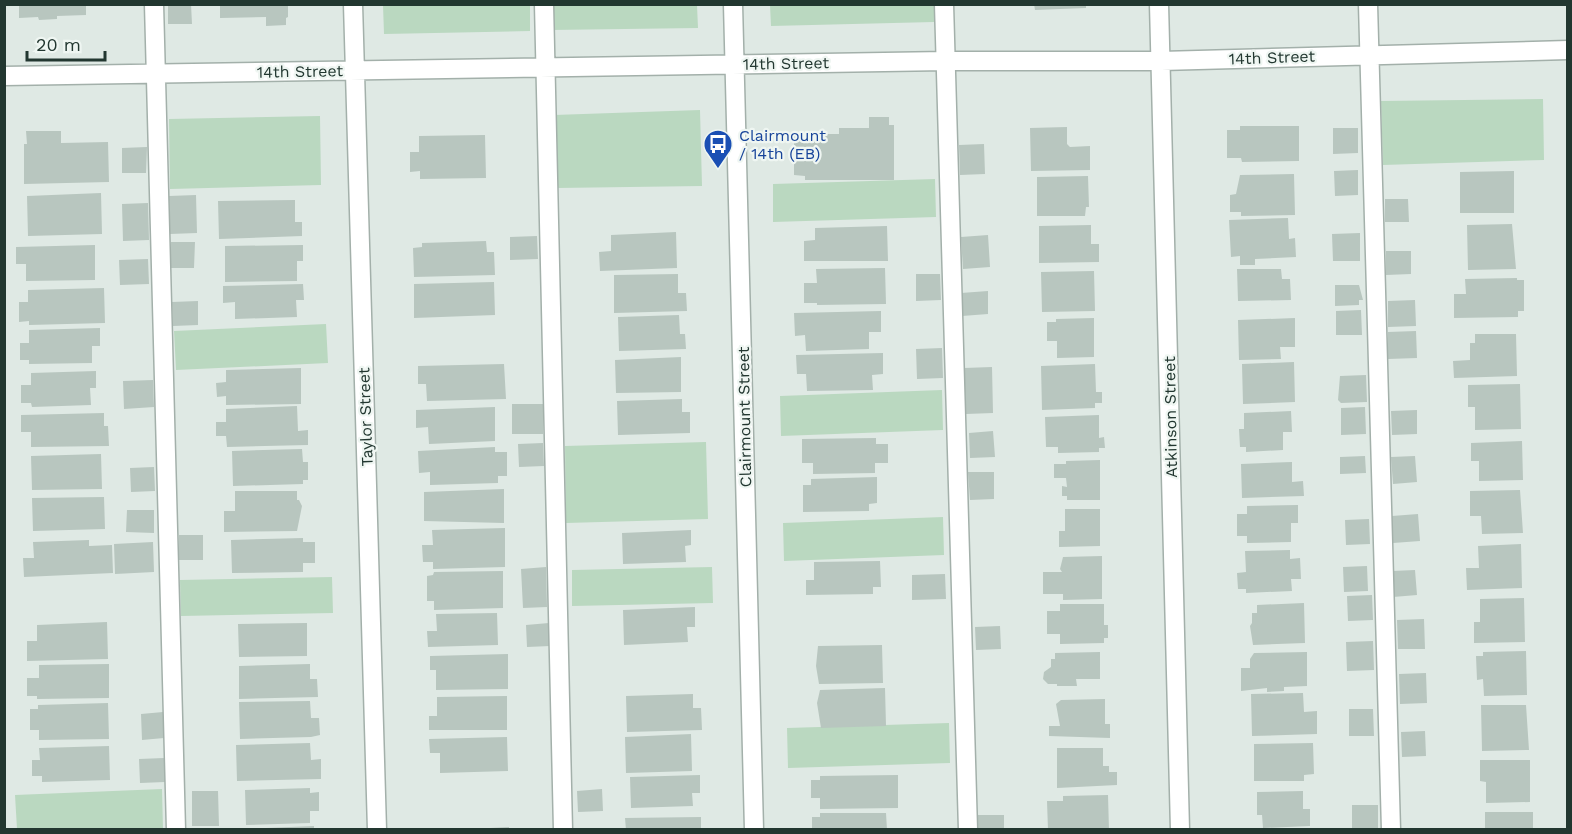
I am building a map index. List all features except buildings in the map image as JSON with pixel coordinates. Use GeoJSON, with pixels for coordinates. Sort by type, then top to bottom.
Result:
{"type":"FeatureCollection","features":[{"type":"Feature","properties":{"kind":"street"},"geometry":{"type":"LineString","coordinates":[[154,4],[176,830]]}},
{"type":"Feature","properties":{"kind":"street","name":"Taylor Street"},"geometry":{"type":"LineString","coordinates":[[353,4],[376,830]]}},
{"type":"Feature","properties":{"kind":"street"},"geometry":{"type":"LineString","coordinates":[[544,4],[563,830]]}},
{"type":"Feature","properties":{"kind":"street","name":"Clairmount Street"},"geometry":{"type":"LineString","coordinates":[[733,4],[754,830]]}},
{"type":"Feature","properties":{"kind":"street"},"geometry":{"type":"LineString","coordinates":[[944,4],[969,830]]}},
{"type":"Feature","properties":{"kind":"street","name":"Atkinson Street"},"geometry":{"type":"LineString","coordinates":[[1159,4],[1180,830]]}},
{"type":"Feature","properties":{"kind":"street"},"geometry":{"type":"LineString","coordinates":[[1368,4],[1391,830]]}},
{"type":"Feature","properties":{"kind":"street","name":"14th Street"},"geometry":{"type":"LineString","coordinates":[[4,76],[945,61],[1161,61],[1568,50]]}},
{"type":"Feature","properties":{"kind":"green space"},"geometry":{"type":"Polygon","coordinates":[[[383,5],[530,5],[530,31],[384,34],[383,5]]]}},
{"type":"Feature","properties":{"kind":"green space"},"geometry":{"type":"Polygon","coordinates":[[[550,5],[697,5],[698,28],[551,30],[550,5]]]}},
{"type":"Feature","properties":{"kind":"green space"},"geometry":{"type":"Polygon","coordinates":[[[770,5],[934,5],[934,22],[771,26],[770,5]]]}},
{"type":"Feature","properties":{"kind":"green space"},"geometry":{"type":"Polygon","coordinates":[[[1543,99],[1544,160],[1383,165],[1381,101],[1543,99]]]}},
{"type":"Feature","properties":{"kind":"green space"},"geometry":{"type":"Polygon","coordinates":[[[700,110],[702,186],[557,188],[554,115],[700,110]]]}},
{"type":"Feature","properties":{"kind":"green space"},"geometry":{"type":"Polygon","coordinates":[[[320,116],[321,185],[170,189],[169,119],[320,116]]]}},
{"type":"Feature","properties":{"kind":"green space"},"geometry":{"type":"Polygon","coordinates":[[[935,179],[936,217],[773,222],[773,184],[935,179]]]}},
{"type":"Feature","properties":{"kind":"green space"},"geometry":{"type":"Polygon","coordinates":[[[326,324],[328,363],[176,370],[174,331],[326,324]]]}},
{"type":"Feature","properties":{"kind":"green space"},"geometry":{"type":"Polygon","coordinates":[[[942,390],[943,430],[781,436],[780,396],[942,390]]]}},
{"type":"Feature","properties":{"kind":"green space"},"geometry":{"type":"Polygon","coordinates":[[[706,442],[708,519],[566,523],[565,446],[706,442]]]}},
{"type":"Feature","properties":{"kind":"green space"},"geometry":{"type":"Polygon","coordinates":[[[943,517],[944,555],[784,561],[783,523],[943,517]]]}},
{"type":"Feature","properties":{"kind":"green space"},"geometry":{"type":"Polygon","coordinates":[[[712,567],[713,603],[572,606],[572,570],[712,567]]]}},
{"type":"Feature","properties":{"kind":"green space"},"geometry":{"type":"Polygon","coordinates":[[[332,577],[333,613],[181,616],[180,580],[332,577]]]}},
{"type":"Feature","properties":{"kind":"green space"},"geometry":{"type":"Polygon","coordinates":[[[949,723],[950,763],[788,768],[787,728],[949,723]]]}},
{"type":"Feature","properties":{"kind":"green space"},"geometry":{"type":"Polygon","coordinates":[[[162,789],[163,829],[17,829],[15,795],[162,789]]]}},
{"type":"Feature","properties":{"kind":"place","name":"Clairmount / 14th (EB)"},"geometry":{"type":"Point","coordinates":[718,170]}}]}
